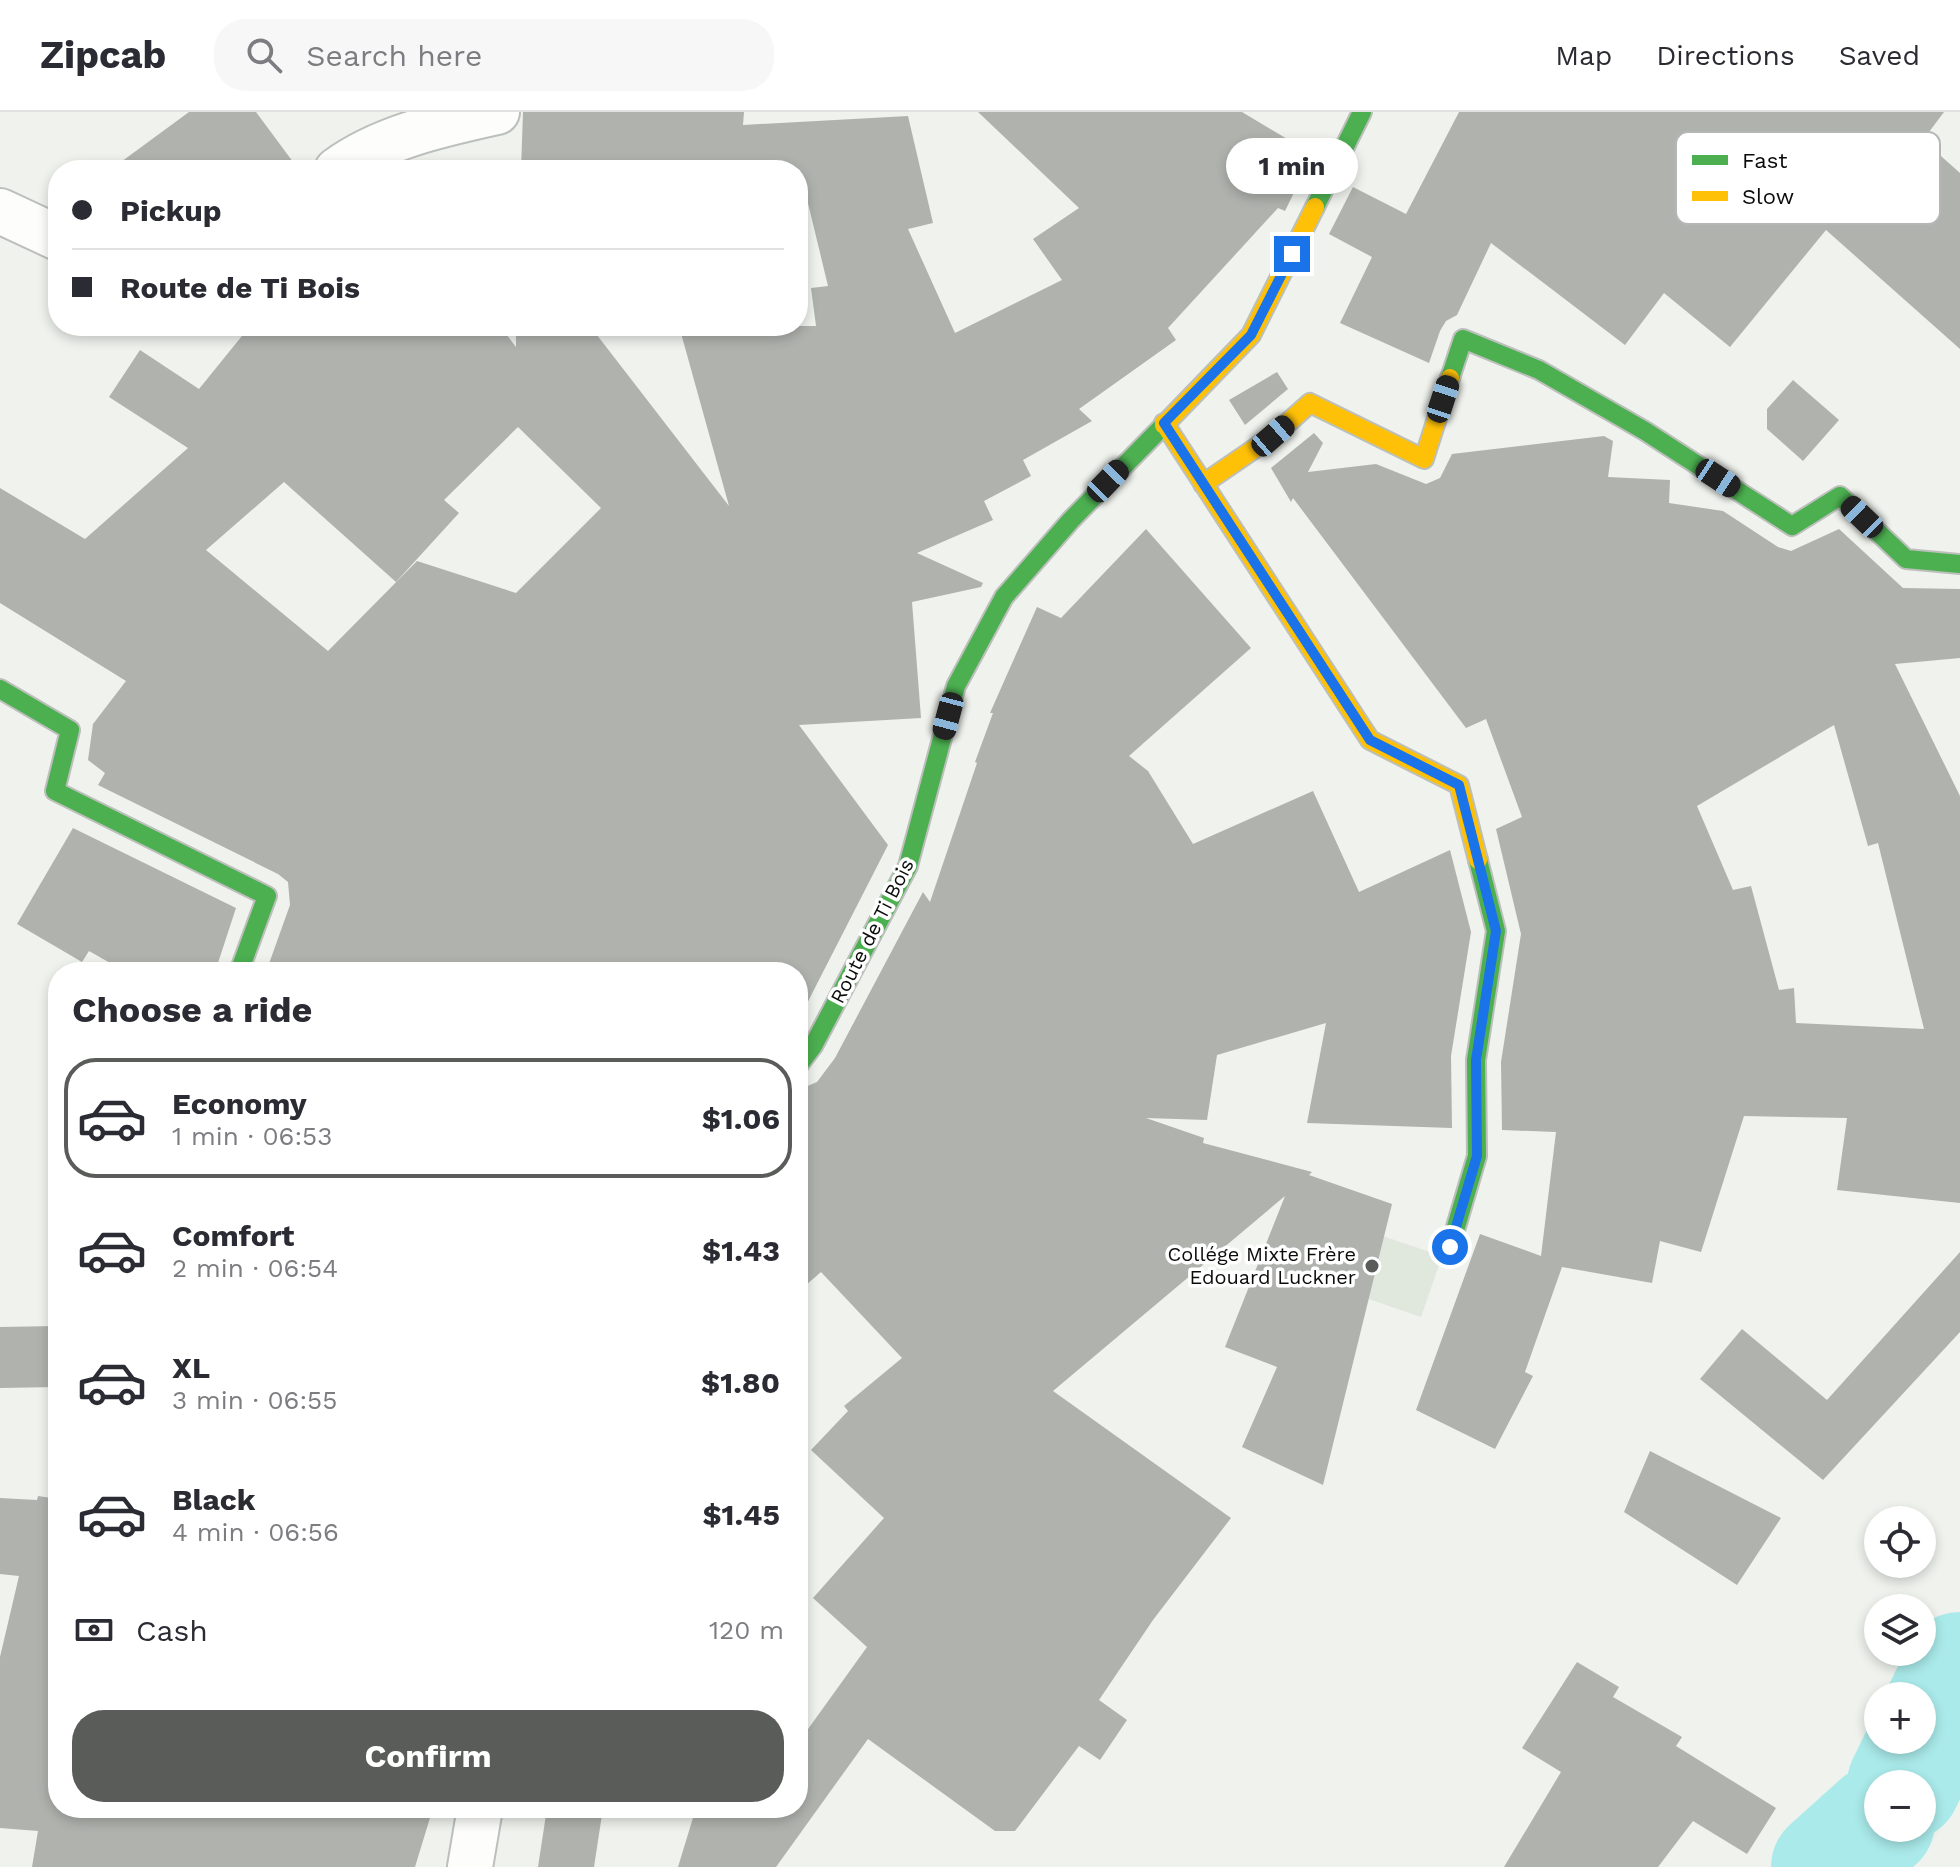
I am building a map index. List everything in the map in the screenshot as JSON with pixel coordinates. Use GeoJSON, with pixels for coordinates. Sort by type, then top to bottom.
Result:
{"type":"FeatureCollection","features":[{"type":"Feature","properties":{"kind":"street"},"geometry":{"type":"LineString","coordinates":[[351,160],[360,153],[439,125],[497,112]]}},
{"type":"Feature","properties":{"kind":"street","name":"Route de Ti Bois"},"geometry":{"type":"LineString","coordinates":[[808,1053],[908,866],[956,686],[1004,597],[1071,520],[1251,335],[1362,112]]}},
{"type":"Feature","properties":{"kind":"street"},"geometry":{"type":"LineString","coordinates":[[0,211],[48,233]]}},
{"type":"Feature","properties":{"kind":"street"},"geometry":{"type":"LineString","coordinates":[[1203,484],[1273,436],[1310,403],[1424,459],[1463,339],[1553,378],[1645,431],[1792,526],[1840,496],[1906,559],[1960,564]]}},
{"type":"Feature","properties":{"kind":"street"},"geometry":{"type":"LineString","coordinates":[[1164,423],[1370,740],[1459,785],[1496,931],[1476,1060],[1477,1156],[1450,1247]]}},
{"type":"Feature","properties":{"kind":"street"},"geometry":{"type":"LineString","coordinates":[[0,689],[70,730],[55,791],[267,896],[243,962]]}},
{"type":"Feature","properties":{"kind":"street"},"geometry":{"type":"LineString","coordinates":[[470,1867],[478,1818]]}},
{"type":"Feature","properties":{"kind":"shaded area","name":"Collége Mixte Frère Edouard Luckner"},"geometry":{"type":"Polygon","coordinates":[[[1323,1216],[1442,1256],[1421,1317],[1302,1276],[1323,1216]]]}},
{"type":"Feature","properties":{"kind":"building"},"geometry":{"type":"Polygon","coordinates":[[[189,112],[256,112],[292,160],[124,160],[189,112]]]}},
{"type":"Feature","properties":{"kind":"building"},"geometry":{"type":"Polygon","coordinates":[[[523,112],[744,112],[743,125],[908,116],[933,223],[908,229],[955,333],[1062,280],[1033,239],[1079,208],[978,112],[1242,112],[1294,143],[1288,153],[1308,164],[1285,211],[1278,208],[1168,328],[1176,340],[1079,409],[1092,421],[1023,460],[1031,476],[984,501],[993,520],[917,553],[983,583],[981,587],[912,602],[921,718],[799,725],[888,845],[808,1001],[808,962],[270,962],[290,905],[288,882],[278,874],[98,785],[105,773],[88,760],[93,724],[126,681],[0,603],[0,488],[85,539],[188,448],[109,397],[140,350],[199,389],[242,336],[508,336],[516,347],[516,336],[598,336],[729,506],[682,336],[808,336],[808,326],[816,326],[811,288],[828,286],[808,203],[808,160],[521,160],[523,112]],[[518,427],[444,500],[459,513],[396,582],[284,482],[206,550],[328,651],[417,561],[516,593],[601,508],[518,427]]]}},
{"type":"Feature","properties":{"kind":"building"},"geometry":{"type":"Polygon","coordinates":[[[1459,112],[1944,112],[1929,132],[1676,132],[1676,224],[1940,224],[1940,155],[1960,173],[1960,349],[1826,230],[1730,347],[1664,293],[1625,345],[1491,243],[1457,315],[1446,321],[1440,331],[1429,363],[1340,323],[1372,257],[1329,234],[1353,187],[1406,214],[1459,112]]]}},
{"type":"Feature","properties":{"kind":"building"},"geometry":{"type":"Polygon","coordinates":[[[1277,372],[1288,389],[1245,425],[1229,400],[1277,372]]]}},
{"type":"Feature","properties":{"kind":"building"},"geometry":{"type":"Polygon","coordinates":[[[1793,380],[1839,420],[1803,461],[1767,429],[1767,409],[1793,380]]]}},
{"type":"Feature","properties":{"kind":"building"},"geometry":{"type":"Polygon","coordinates":[[[1314,433],[1323,443],[1308,472],[1376,464],[1426,484],[1440,478],[1452,454],[1604,436],[1613,441],[1608,477],[1670,480],[1669,503],[1723,511],[1778,547],[1791,551],[1839,529],[1903,588],[1960,589],[1960,658],[1895,664],[1960,796],[1960,1203],[1837,1190],[1847,1118],[1744,1116],[1701,1252],[1660,1241],[1652,1283],[1562,1267],[1525,1372],[1533,1376],[1495,1449],[1416,1410],[1480,1234],[1541,1256],[1556,1132],[1502,1130],[1501,1062],[1521,934],[1496,829],[1522,817],[1486,719],[1466,728],[1293,498],[1291,502],[1271,468],[1314,433]],[[1834,725],[1697,806],[1733,890],[1751,886],[1779,990],[1794,988],[1796,1023],[1924,1029],[1878,843],[1868,846],[1834,725]]]}},
{"type":"Feature","properties":{"kind":"building"},"geometry":{"type":"Polygon","coordinates":[[[1146,529],[1251,648],[1129,756],[1148,771],[1193,844],[1313,791],[1359,892],[1450,850],[1471,932],[1451,1056],[1452,1128],[1307,1123],[1326,1023],[1217,1055],[1207,1120],[1146,1118],[1204,1138],[1203,1143],[1312,1172],[1309,1175],[1392,1204],[1323,1485],[1242,1447],[1277,1367],[1225,1347],[1285,1196],[1053,1391],[1231,1518],[1153,1620],[1099,1700],[1127,1720],[1100,1760],[1079,1746],[1015,1831],[995,1831],[868,1739],[776,1867],[678,1867],[693,1818],[808,1818],[808,1729],[867,1647],[813,1598],[884,1518],[811,1450],[848,1411],[844,1406],[902,1358],[821,1272],[808,1283],[808,1086],[817,1082],[835,1058],[923,892],[930,902],[993,713],[990,713],[1037,607],[1061,618],[1146,529]]]}},
{"type":"Feature","properties":{"kind":"building"},"geometry":{"type":"Polygon","coordinates":[[[73,828],[236,908],[218,962],[108,962],[89,951],[82,962],[17,924],[73,828]]]}},
{"type":"Feature","properties":{"kind":"building"},"geometry":{"type":"Polygon","coordinates":[[[1960,1252],[1960,1332],[1823,1480],[1700,1379],[1742,1329],[1827,1400],[1960,1252]]]}},
{"type":"Feature","properties":{"kind":"building"},"geometry":{"type":"Polygon","coordinates":[[[48,1326],[48,1387],[0,1388],[0,1327],[48,1326]]]}},
{"type":"Feature","properties":{"kind":"building"},"geometry":{"type":"Polygon","coordinates":[[[1650,1451],[1781,1518],[1737,1585],[1624,1512],[1650,1451]]]}},
{"type":"Feature","properties":{"kind":"building"},"geometry":{"type":"Polygon","coordinates":[[[38,1496],[48,1498],[48,1818],[430,1818],[415,1867],[32,1867],[38,1831],[0,1828],[0,1657],[19,1576],[0,1574],[0,1498],[37,1500],[38,1496]]]}},
{"type":"Feature","properties":{"kind":"building"},"geometry":{"type":"Polygon","coordinates":[[[1577,1662],[1619,1687],[1613,1697],[1682,1737],[1676,1746],[1776,1808],[1747,1854],[1693,1821],[1658,1867],[1504,1867],[1561,1772],[1522,1748],[1577,1662]]]}},
{"type":"Feature","properties":{"kind":"building"},"geometry":{"type":"Polygon","coordinates":[[[545,1818],[601,1818],[594,1867],[538,1867],[545,1818]]]}},
{"type":"Feature","properties":{"kind":"waterway"},"geometry":{"type":"LineString","coordinates":[[1911,1770],[1960,1669]]}},
{"type":"Feature","properties":{"kind":"waterway"},"geometry":{"type":"LineString","coordinates":[[1828,1867],[1864,1835]]}},
{"type":"Feature","properties":{"kind":"traffic: fast"},"geometry":{"type":"LineString","coordinates":[[1315,207],[1362,112]]}},
{"type":"Feature","properties":{"kind":"traffic: fast"},"geometry":{"type":"LineString","coordinates":[[1450,378],[1463,339],[1539,370],[1645,431],[1792,526],[1840,496],[1906,559],[1960,564]]}},
{"type":"Feature","properties":{"kind":"traffic: fast"},"geometry":{"type":"LineString","coordinates":[[808,1053],[908,866],[956,686],[1004,597],[1071,520],[1164,425]]}},
{"type":"Feature","properties":{"kind":"traffic: fast"},"geometry":{"type":"LineString","coordinates":[[0,689],[70,730],[55,791],[267,896],[243,962]]}},
{"type":"Feature","properties":{"kind":"traffic: fast"},"geometry":{"type":"LineString","coordinates":[[1450,1247],[1477,1156],[1476,1060],[1496,931],[1478,860]]}},
{"type":"Feature","properties":{"kind":"traffic: slow"},"geometry":{"type":"LineString","coordinates":[[1164,425],[1251,335],[1315,207]]}},
{"type":"Feature","properties":{"kind":"traffic: slow"},"geometry":{"type":"LineString","coordinates":[[1203,484],[1273,436],[1310,403],[1424,459],[1450,378]]}},
{"type":"Feature","properties":{"kind":"traffic: slow"},"geometry":{"type":"LineString","coordinates":[[1164,423],[1370,740],[1459,785],[1478,860]]}},
{"type":"Feature","properties":{"kind":"place","name":"Collége Mixte Frère Edouard Luckner"},"geometry":{"type":"Point","coordinates":[1372,1266]}},
{"type":"Feature","properties":{"kind":"route"},"geometry":{"type":"LineString","coordinates":[[1292,254],[1251,335],[1164,423],[1370,740],[1459,785],[1496,931],[1476,1060],[1477,1156],[1450,1247]]}}]}
